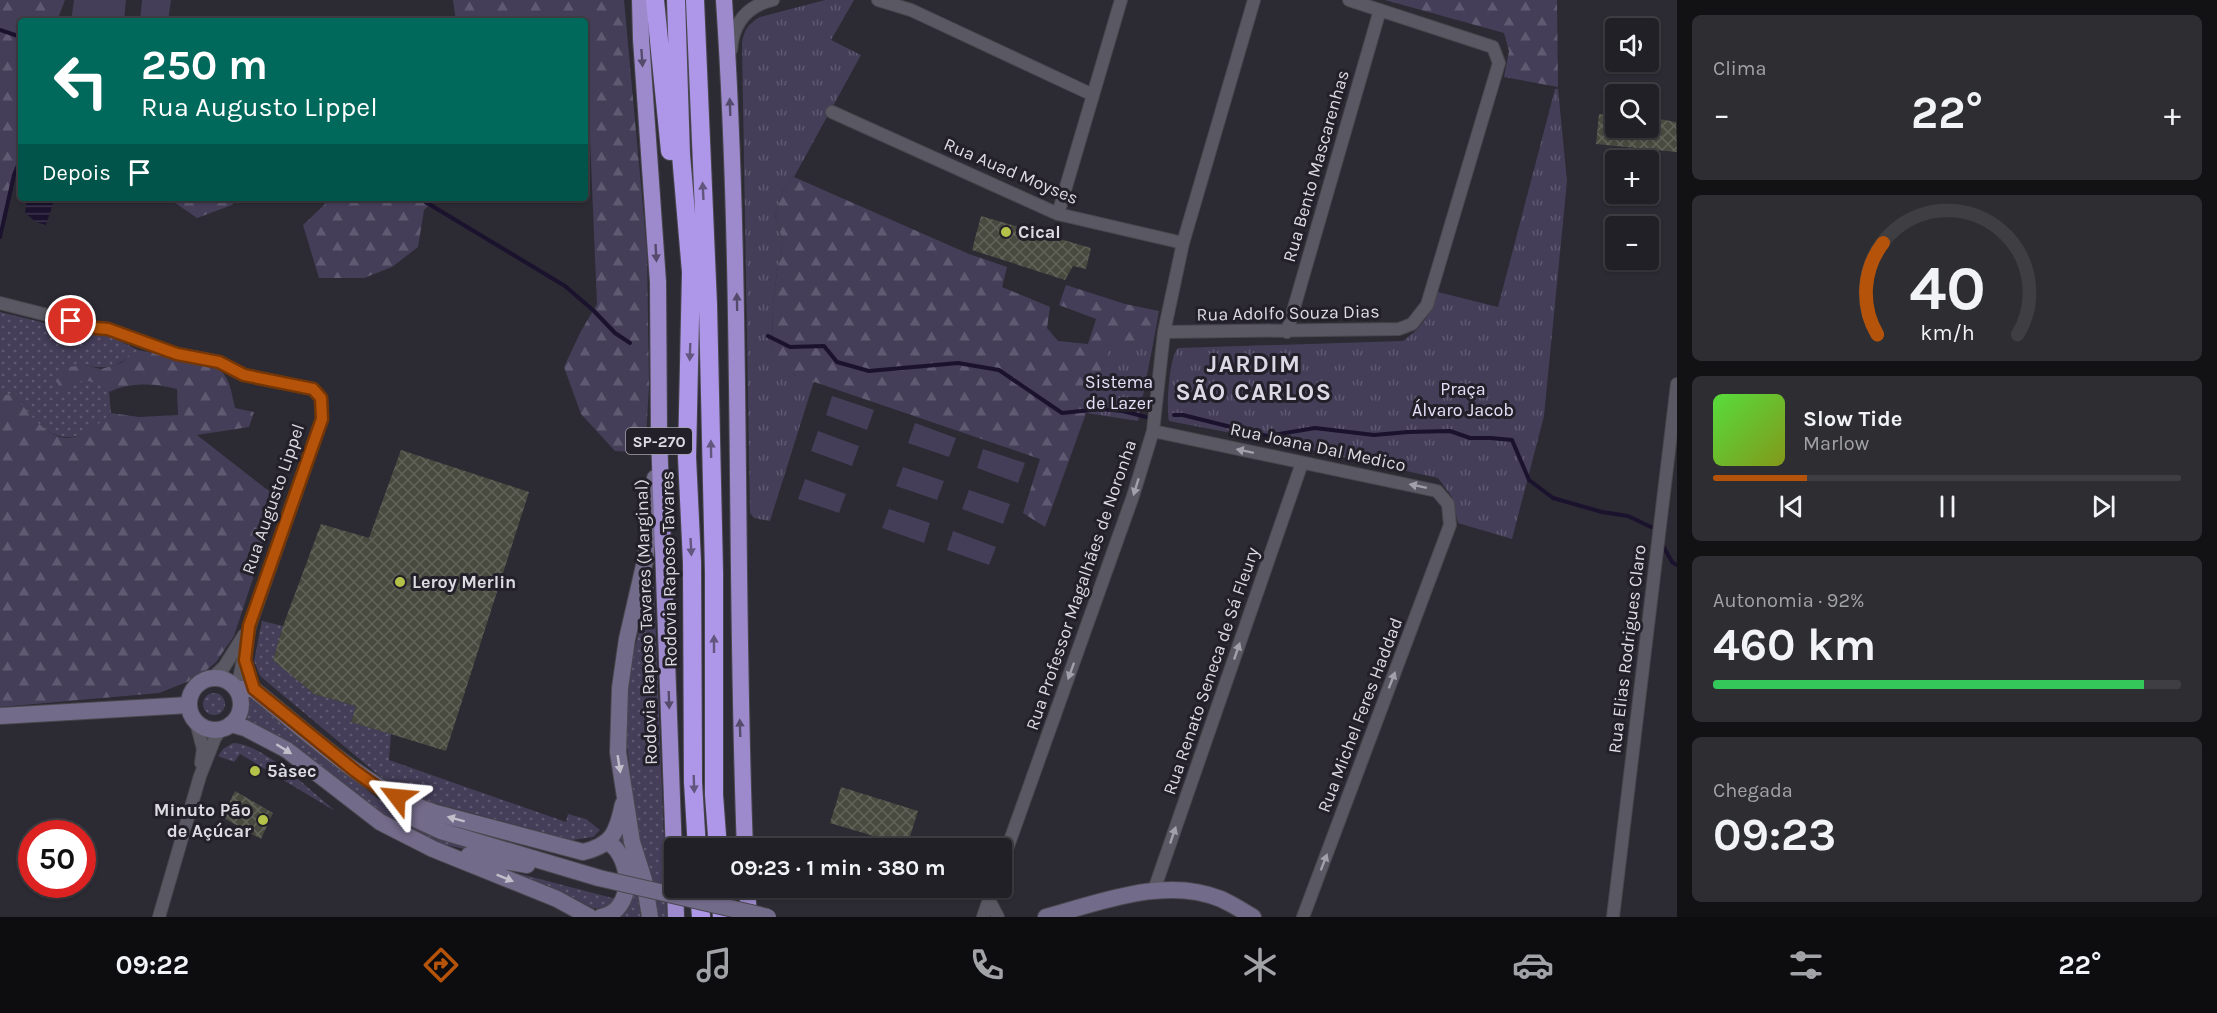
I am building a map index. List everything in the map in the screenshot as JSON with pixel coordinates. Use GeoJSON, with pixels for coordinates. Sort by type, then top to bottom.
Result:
{"type":"FeatureCollection","features":[{"type":"Feature","properties":{"kind":"highway","name":"Rodovia Raposo Tavares (Marginal)"},"geometry":{"type":"LineString","coordinates":[[640,0],[657,282],[659,436],[673,838]]}},
{"type":"Feature","properties":{"kind":"highway"},"geometry":{"type":"LineString","coordinates":[[656,0],[681,273],[691,312]]}},
{"type":"Feature","properties":{"kind":"highway","name":"Rodovia Raposo Tavares"},"geometry":{"type":"LineString","coordinates":[[676,0],[681,155],[691,272],[687,457],[692,562],[693,782],[696,838]]}},
{"type":"Feature","properties":{"kind":"highway","name":"SP-270"},"geometry":{"type":"LineString","coordinates":[[695,0],[708,304],[714,572],[714,795],[717,838]]}},
{"type":"Feature","properties":{"kind":"highway"},"geometry":{"type":"LineString","coordinates":[[724,0],[730,81],[737,299],[740,719],[745,838]]}},
{"type":"Feature","properties":{"kind":"highway"},"geometry":{"type":"LineString","coordinates":[[675,898],[676,917]]}},
{"type":"Feature","properties":{"kind":"highway"},"geometry":{"type":"LineString","coordinates":[[700,898],[701,917]]}},
{"type":"Feature","properties":{"kind":"highway"},"geometry":{"type":"LineString","coordinates":[[721,898],[722,917]]}},
{"type":"Feature","properties":{"kind":"highway"},"geometry":{"type":"LineString","coordinates":[[748,898],[749,917]]}},
{"type":"Feature","properties":{"kind":"main road"},"geometry":{"type":"LineString","coordinates":[[650,917],[644,880],[632,842],[618,752],[620,688],[627,639],[645,561],[659,436]]}},
{"type":"Feature","properties":{"kind":"main road"},"geometry":{"type":"LineString","coordinates":[[594,877],[441,831],[415,819],[394,805],[377,787],[245,689],[226,680],[212,678],[198,684],[193,690],[189,705],[192,717],[208,729],[245,728],[287,750],[380,822],[433,849],[594,916],[617,910],[627,893],[627,882],[620,857],[616,849],[608,842]]}},
{"type":"Feature","properties":{"kind":"main road"},"geometry":{"type":"LineString","coordinates":[[226,727],[240,711],[245,689]]}},
{"type":"Feature","properties":{"kind":"main road"},"geometry":{"type":"LineString","coordinates":[[0,716],[189,705]]}},
{"type":"Feature","properties":{"kind":"main road"},"geometry":{"type":"LineString","coordinates":[[377,787],[436,813],[583,852],[599,848],[608,842],[614,834],[625,797]]}},
{"type":"Feature","properties":{"kind":"main road"},"geometry":{"type":"LineString","coordinates":[[433,849],[594,877],[768,917]]}},
{"type":"Feature","properties":{"kind":"main road"},"geometry":{"type":"LineString","coordinates":[[1047,917],[1154,890],[1185,890],[1220,898],[1253,917]]}},
{"type":"Feature","properties":{"kind":"street"},"geometry":{"type":"LineString","coordinates":[[730,81],[732,44],[738,23],[750,9],[772,0]]}},
{"type":"Feature","properties":{"kind":"street"},"geometry":{"type":"LineString","coordinates":[[878,0],[911,10],[1093,95]]}},
{"type":"Feature","properties":{"kind":"street"},"geometry":{"type":"LineString","coordinates":[[896,0],[911,10]]}},
{"type":"Feature","properties":{"kind":"street"},"geometry":{"type":"LineString","coordinates":[[1058,214],[1121,0]]}},
{"type":"Feature","properties":{"kind":"street","name":"Rua Professor Magalhães de Noronha"},"geometry":{"type":"LineString","coordinates":[[1011,838],[1129,506],[1153,431],[1164,332],[1183,243],[1254,0]]}},
{"type":"Feature","properties":{"kind":"street"},"geometry":{"type":"LineString","coordinates":[[1349,0],[1380,10]]}},
{"type":"Feature","properties":{"kind":"street","name":"Rua Adolfo Souza Dias"},"geometry":{"type":"LineString","coordinates":[[1164,332],[1399,330],[1412,324],[1427,305],[1499,63],[1493,47],[1380,10]]}},
{"type":"Feature","properties":{"kind":"street","name":"Rua Bento Mascarenhas"},"geometry":{"type":"LineString","coordinates":[[1287,332],[1380,10]]}},
{"type":"Feature","properties":{"kind":"street","name":"Rua Auad Moyses"},"geometry":{"type":"LineString","coordinates":[[832,112],[1058,214],[1183,243]]}},
{"type":"Feature","properties":{"kind":"street","name":"Rua Augusto Lippel"},"geometry":{"type":"LineString","coordinates":[[0,303],[71,321],[85,327],[108,329],[177,354],[219,362],[244,375],[313,389],[321,398],[322,419],[249,626],[224,668],[212,678]]}},
{"type":"Feature","properties":{"kind":"street","name":"Rua Elias Rodrigues Claro"},"geometry":{"type":"LineString","coordinates":[[1613,917],[1677,384]]}},
{"type":"Feature","properties":{"kind":"street","name":"Rua Joana Dal Medico"},"geometry":{"type":"LineString","coordinates":[[1153,431],[1437,491],[1448,504],[1450,525]]}},
{"type":"Feature","properties":{"kind":"street","name":"Rua Renato Seneca de Sá Fleury"},"geometry":{"type":"LineString","coordinates":[[1154,890],[1302,463]]}},
{"type":"Feature","properties":{"kind":"street","name":"Rua Michel Feres Haddad"},"geometry":{"type":"LineString","coordinates":[[1304,917],[1450,525]]}},
{"type":"Feature","properties":{"kind":"street","name":"Rua Augusto Lippel"},"geometry":{"type":"LineString","coordinates":[[245,689],[245,660],[249,626]]}},
{"type":"Feature","properties":{"kind":"street"},"geometry":{"type":"LineString","coordinates":[[196,722],[202,749],[200,776]]}},
{"type":"Feature","properties":{"kind":"street"},"geometry":{"type":"LineString","coordinates":[[159,917],[200,776],[215,738],[226,727]]}},
{"type":"Feature","properties":{"kind":"street"},"geometry":{"type":"LineString","coordinates":[[983,917],[990,898]]}},
{"type":"Feature","properties":{"kind":"street"},"geometry":{"type":"LineString","coordinates":[[992,898],[998,917]]}},
{"type":"Feature","properties":{"kind":"green space"},"geometry":{"type":"Polygon","coordinates":[[[0,0],[65,0],[58,18],[18,18],[18,165],[0,237],[0,0]]]}},
{"type":"Feature","properties":{"kind":"green space"},"geometry":{"type":"Polygon","coordinates":[[[74,0],[126,0],[124,18],[71,18],[74,0]]]}},
{"type":"Feature","properties":{"kind":"green space"},"geometry":{"type":"Polygon","coordinates":[[[142,0],[171,0],[168,18],[140,18],[142,0]]]}},
{"type":"Feature","properties":{"kind":"green space"},"geometry":{"type":"Polygon","coordinates":[[[453,0],[624,0],[647,252],[649,385],[646,438],[634,452],[615,451],[581,414],[564,367],[597,304],[590,139],[588,138],[588,18],[456,18],[453,0]]]}},
{"type":"Feature","properties":{"kind":"green space"},"geometry":{"type":"Polygon","coordinates":[[[825,0],[854,0],[831,40],[861,55],[794,177],[783,190],[775,216],[783,242],[773,304],[772,356],[794,375],[814,381],[770,521],[754,518],[750,513],[742,43],[747,28],[760,17],[825,0]]]}},
{"type":"Feature","properties":{"kind":"green space"},"geometry":{"type":"Polygon","coordinates":[[[1385,0],[1557,0],[1558,87],[1504,77],[1509,51],[1504,33],[1385,0]]]}},
{"type":"Feature","properties":{"kind":"green space","name":"Praça Álvaro Jacob"},"geometry":{"type":"Polygon","coordinates":[[[1555,89],[1558,89],[1567,181],[1544,416],[1512,539],[1458,523],[1452,497],[1438,478],[1169,421],[1170,372],[1178,348],[1403,341],[1425,320],[1438,292],[1498,307],[1555,89]]]}},
{"type":"Feature","properties":{"kind":"green space"},"geometry":{"type":"Polygon","coordinates":[[[794,177],[969,254],[1007,267],[1002,287],[1050,307],[1047,328],[1058,341],[1088,344],[1096,319],[1059,305],[1066,285],[1125,304],[1159,311],[1153,344],[1111,344],[1045,527],[1023,513],[1040,459],[794,375],[772,357],[773,304],[783,242],[775,216],[783,190],[794,177]]]}},
{"type":"Feature","properties":{"kind":"green space"},"geometry":{"type":"Polygon","coordinates":[[[172,201],[235,201],[232,205],[197,218],[172,201]]]}},
{"type":"Feature","properties":{"kind":"green space"},"geometry":{"type":"Polygon","coordinates":[[[324,201],[434,201],[424,210],[418,247],[392,267],[364,278],[319,278],[303,225],[325,204],[324,201]]]}},
{"type":"Feature","properties":{"kind":"green space"},"geometry":{"type":"Polygon","coordinates":[[[0,312],[112,337],[138,350],[126,360],[108,367],[85,365],[81,380],[95,381],[109,392],[111,413],[98,426],[77,436],[65,437],[54,434],[37,422],[13,394],[0,395],[0,312]]]}},
{"type":"Feature","properties":{"kind":"green space","name":"Sistema de Lazer"},"geometry":{"type":"Polygon","coordinates":[[[1111,343],[1153,344],[1138,421],[1086,413],[1111,343]]]}},
{"type":"Feature","properties":{"kind":"green space"},"geometry":{"type":"Polygon","coordinates":[[[138,350],[184,359],[218,369],[228,381],[235,408],[254,412],[249,427],[197,435],[279,499],[234,636],[216,662],[197,678],[159,693],[0,707],[0,395],[13,394],[36,421],[47,430],[57,436],[68,438],[80,435],[94,427],[111,413],[139,417],[178,415],[177,389],[143,384],[125,386],[109,392],[96,383],[85,381],[61,390],[56,380],[69,367],[85,365],[101,369],[121,363],[138,350]]]}},
{"type":"Feature","properties":{"kind":"green space"},"geometry":{"type":"Polygon","coordinates":[[[832,396],[874,410],[867,430],[826,415],[832,396]]]}},
{"type":"Feature","properties":{"kind":"green space"},"geometry":{"type":"Polygon","coordinates":[[[915,423],[956,438],[949,457],[908,443],[915,423]]]}},
{"type":"Feature","properties":{"kind":"green space"},"geometry":{"type":"Polygon","coordinates":[[[818,431],[859,446],[852,466],[811,451],[818,431]]]}},
{"type":"Feature","properties":{"kind":"green space"},"geometry":{"type":"Polygon","coordinates":[[[983,449],[1025,463],[1018,483],[977,468],[983,449]]]}},
{"type":"Feature","properties":{"kind":"green space"},"geometry":{"type":"Polygon","coordinates":[[[903,467],[944,481],[937,500],[896,486],[903,467]]]}},
{"type":"Feature","properties":{"kind":"green space"},"geometry":{"type":"Polygon","coordinates":[[[805,479],[846,494],[839,513],[798,499],[805,479]]]}},
{"type":"Feature","properties":{"kind":"green space"},"geometry":{"type":"Polygon","coordinates":[[[969,490],[1010,504],[1003,524],[962,509],[969,490]]]}},
{"type":"Feature","properties":{"kind":"green space"},"geometry":{"type":"Polygon","coordinates":[[[889,509],[930,523],[924,543],[882,528],[889,509]]]}},
{"type":"Feature","properties":{"kind":"green space"},"geometry":{"type":"Polygon","coordinates":[[[953,531],[996,547],[989,565],[947,550],[953,531]]]}},
{"type":"Feature","properties":{"kind":"green space"},"geometry":{"type":"Polygon","coordinates":[[[651,586],[654,587],[664,841],[664,898],[666,898],[667,917],[659,917],[648,867],[638,840],[627,745],[626,699],[633,654],[651,586]]]}},
{"type":"Feature","properties":{"kind":"green space"},"geometry":{"type":"Polygon","coordinates":[[[262,621],[283,626],[273,660],[314,694],[356,706],[351,722],[391,734],[389,760],[566,822],[568,814],[586,819],[600,830],[593,837],[572,840],[408,796],[393,787],[260,676],[254,661],[262,621]]]}},
{"type":"Feature","properties":{"kind":"green space"},"geometry":{"type":"Polygon","coordinates":[[[214,693],[224,700],[225,704],[218,714],[214,715],[204,708],[203,704],[210,694],[214,693]]]}},
{"type":"Feature","properties":{"kind":"green space"},"geometry":{"type":"Polygon","coordinates":[[[248,696],[272,712],[377,798],[418,825],[495,856],[438,843],[392,822],[285,740],[247,719],[248,696]]]}},
{"type":"Feature","properties":{"kind":"green space"},"geometry":{"type":"Polygon","coordinates":[[[233,743],[245,745],[273,760],[335,811],[240,754],[234,762],[218,756],[223,749],[233,743]]]}},
{"type":"Feature","properties":{"kind":"green space"},"geometry":{"type":"Polygon","coordinates":[[[622,835],[634,874],[641,917],[617,917],[618,839],[622,835]]]}},
{"type":"Feature","properties":{"kind":"green space"},"geometry":{"type":"Polygon","coordinates":[[[494,867],[616,899],[605,909],[593,908],[574,898],[494,867]]]}},
{"type":"Feature","properties":{"kind":"shaded area"},"geometry":{"type":"Polygon","coordinates":[[[27,201],[54,201],[46,225],[36,222],[25,213],[27,201]]]}},
{"type":"Feature","properties":{"kind":"building"},"geometry":{"type":"Polygon","coordinates":[[[1599,114],[1605,115],[1605,138],[1659,138],[1659,119],[1676,122],[1677,152],[1596,144],[1599,114]]]}},
{"type":"Feature","properties":{"kind":"building","name":"Cical"},"geometry":{"type":"Polygon","coordinates":[[[981,216],[1091,248],[1086,269],[1073,266],[1065,280],[972,250],[981,216]]]}},
{"type":"Feature","properties":{"kind":"building","name":"Leroy Merlin"},"geometry":{"type":"Polygon","coordinates":[[[401,450],[529,492],[446,751],[351,722],[356,706],[314,694],[273,660],[283,626],[321,524],[369,538],[401,450]]]}},
{"type":"Feature","properties":{"kind":"building"},"geometry":{"type":"Polygon","coordinates":[[[841,787],[918,811],[910,838],[880,838],[830,823],[841,787]]]}},
{"type":"Feature","properties":{"kind":"building"},"geometry":{"type":"Polygon","coordinates":[[[235,791],[273,813],[261,839],[222,817],[235,791]]]}},
{"type":"Feature","properties":{"kind":"waterway"},"geometry":{"type":"LineString","coordinates":[[0,30],[18,36]]}},
{"type":"Feature","properties":{"kind":"waterway"},"geometry":{"type":"LineString","coordinates":[[0,237],[18,165]]}},
{"type":"Feature","properties":{"kind":"waterway"},"geometry":{"type":"LineString","coordinates":[[424,201],[565,286],[615,333],[630,343]]}},
{"type":"Feature","properties":{"kind":"waterway"},"geometry":{"type":"LineString","coordinates":[[768,336],[790,347],[824,346],[837,362],[869,371],[958,363],[999,370],[1062,413],[1101,409],[1123,411],[1146,417]]}},
{"type":"Feature","properties":{"kind":"waterway"},"geometry":{"type":"LineString","coordinates":[[1174,415],[1183,415],[1267,436],[1315,428],[1374,435],[1450,431],[1470,438],[1512,440],[1529,480],[1553,498],[1602,512],[1628,516],[1651,527]]}},
{"type":"Feature","properties":{"kind":"waterway"},"geometry":{"type":"LineString","coordinates":[[1663,546],[1672,562],[1677,565]]}},
{"type":"Feature","properties":{"kind":"place","name":"Cical"},"geometry":{"type":"Point","coordinates":[1006,232]}},
{"type":"Feature","properties":{"kind":"place","name":"Leroy Merlin"},"geometry":{"type":"Point","coordinates":[400,582]}},
{"type":"Feature","properties":{"kind":"place","name":"5àsec"},"geometry":{"type":"Point","coordinates":[255,771]}},
{"type":"Feature","properties":{"kind":"place","name":"Minuto Pão de Açúcar"},"geometry":{"type":"Point","coordinates":[263,820]}},
{"type":"Feature","properties":{"kind":"district","name":"JARDIM SÃO CARLOS"},"geometry":{"type":"Point","coordinates":[1254,378]}},
{"type":"Feature","properties":{"kind":"route"},"geometry":{"type":"LineString","coordinates":[[71,321],[85,327],[108,329],[177,354],[219,362],[244,375],[313,389],[321,398],[322,419],[249,626],[245,660],[249,679],[254,689],[355,771],[377,787],[397,797]]}}]}
